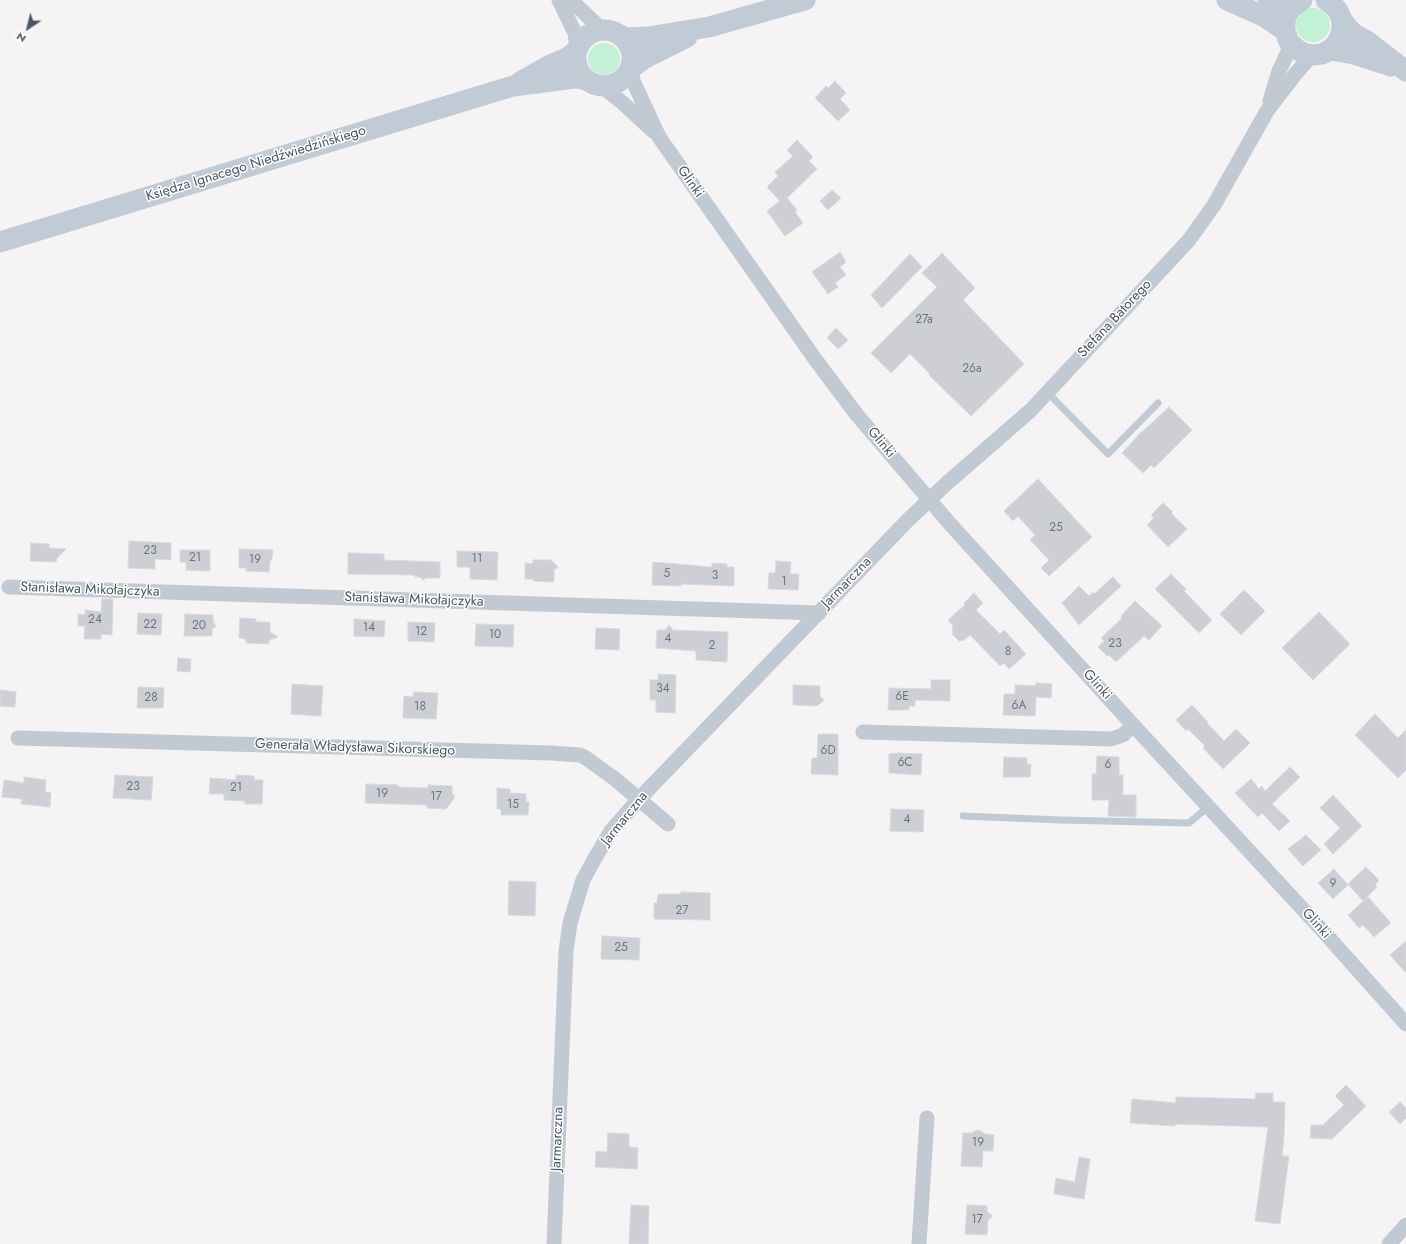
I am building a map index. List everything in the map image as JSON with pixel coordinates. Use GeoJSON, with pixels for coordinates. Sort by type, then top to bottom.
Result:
{"type":"FeatureCollection","features":[{"type":"Feature","properties":{"kind":"main road"},"geometry":{"type":"LineString","coordinates":[[624,38],[709,27],[805,0]]}},
{"type":"Feature","properties":{"kind":"main road"},"geometry":{"type":"LineString","coordinates":[[1227,0],[1265,17],[1287,36],[1295,48],[1303,53],[1321,52],[1354,54],[1406,71]]}},
{"type":"Feature","properties":{"kind":"main road"},"geometry":{"type":"LineString","coordinates":[[1268,0],[1284,3],[1300,1]]}},
{"type":"Feature","properties":{"kind":"main road"},"geometry":{"type":"LineString","coordinates":[[1287,36],[1285,22],[1287,14],[1291,8],[1300,1]]}},
{"type":"Feature","properties":{"kind":"main road"},"geometry":{"type":"LineString","coordinates":[[1321,52],[1336,44],[1340,37],[1342,29],[1337,8]]}},
{"type":"Feature","properties":{"kind":"main road"},"geometry":{"type":"LineString","coordinates":[[1337,8],[1351,31],[1367,41],[1406,71]]}},
{"type":"Feature","properties":{"kind":"main road"},"geometry":{"type":"LineString","coordinates":[[631,68],[632,52],[629,44],[624,38],[610,30],[602,30],[587,35],[577,49],[576,66],[579,73],[593,83],[612,86],[620,82],[631,68],[645,58],[709,27]]}},
{"type":"Feature","properties":{"kind":"main road","name":"Księdza Ignacego Niedźwiedzińskiego"},"geometry":{"type":"LineString","coordinates":[[513,86],[548,66],[567,58],[577,49]]}},
{"type":"Feature","properties":{"kind":"main road","name":"Księdza Ignacego Niedźwiedzińskiego"},"geometry":{"type":"LineString","coordinates":[[0,242],[513,86],[575,78],[593,83]]}},
{"type":"Feature","properties":{"kind":"street"},"geometry":{"type":"LineString","coordinates":[[559,0],[575,33],[577,49]]}},
{"type":"Feature","properties":{"kind":"street"},"geometry":{"type":"LineString","coordinates":[[571,0],[602,30]]}},
{"type":"Feature","properties":{"kind":"street","name":"Stefana Batorego"},"geometry":{"type":"LineString","coordinates":[[1267,111],[1279,71],[1288,52],[1287,36]]}},
{"type":"Feature","properties":{"kind":"street","name":"Stefana Batorego"},"geometry":{"type":"LineString","coordinates":[[929,500],[1031,410],[1189,240],[1214,205],[1267,111],[1297,72],[1321,52]]}},
{"type":"Feature","properties":{"kind":"street","name":"Glinki"},"geometry":{"type":"LineString","coordinates":[[631,68],[633,81],[659,137],[815,359],[857,415],[929,500],[1406,1024]]}},
{"type":"Feature","properties":{"kind":"street","name":"Glinki"},"geometry":{"type":"LineString","coordinates":[[593,83],[624,104],[659,137]]}},
{"type":"Feature","properties":{"kind":"street","name":"Jarmarczna"},"geometry":{"type":"LineString","coordinates":[[554,1244],[566,951],[570,924],[583,880],[594,858],[611,831],[639,799],[929,500]]}},
{"type":"Feature","properties":{"kind":"street","name":"Stanisława Mikołajczyka"},"geometry":{"type":"LineString","coordinates":[[9,587],[819,613]]}},
{"type":"Feature","properties":{"kind":"street"},"geometry":{"type":"LineString","coordinates":[[863,732],[1111,739],[1123,735],[1133,725]]}},
{"type":"Feature","properties":{"kind":"street","name":"Generała Władysława Sikorskiego"},"geometry":{"type":"LineString","coordinates":[[18,738],[580,755],[639,799],[668,824]]}},
{"type":"Feature","properties":{"kind":"street"},"geometry":{"type":"LineString","coordinates":[[919,1244],[927,1118]]}},
{"type":"Feature","properties":{"kind":"street"},"geometry":{"type":"LineString","coordinates":[[1389,1244],[1406,1225]]}},
{"type":"Feature","properties":{"kind":"lane"},"geometry":{"type":"LineString","coordinates":[[1047,392],[1108,454],[1158,403]]}},
{"type":"Feature","properties":{"kind":"lane"},"geometry":{"type":"LineString","coordinates":[[963,816],[1189,823],[1208,807]]}},
{"type":"Feature","properties":{"kind":"green space"},"geometry":{"type":"Polygon","coordinates":[[[1316,8],[1325,13],[1329,18],[1329,32],[1325,37],[1320,41],[1310,42],[1306,41],[1297,32],[1296,22],[1297,18],[1306,9],[1316,8]]]}},
{"type":"Feature","properties":{"kind":"green space"},"geometry":{"type":"Polygon","coordinates":[[[601,43],[607,43],[616,47],[620,59],[616,71],[607,75],[601,75],[592,71],[588,62],[588,56],[592,47],[601,43]]]}},
{"type":"Feature","properties":{"kind":"building"},"geometry":{"type":"Polygon","coordinates":[[[835,81],[846,93],[840,99],[850,110],[838,121],[815,98],[826,86],[828,88],[835,81]]]}},
{"type":"Feature","properties":{"kind":"building"},"geometry":{"type":"Polygon","coordinates":[[[797,140],[813,157],[809,161],[817,169],[787,198],[797,210],[795,212],[803,223],[785,236],[767,211],[780,201],[767,187],[778,176],[775,172],[793,156],[787,150],[797,140]]]}},
{"type":"Feature","properties":{"kind":"building"},"geometry":{"type":"Polygon","coordinates":[[[832,190],[841,198],[828,210],[820,201],[832,190]]]}},
{"type":"Feature","properties":{"kind":"building"},"geometry":{"type":"Polygon","coordinates":[[[840,252],[846,262],[840,267],[846,275],[835,283],[838,287],[828,294],[812,272],[840,252]]]}},
{"type":"Feature","properties":{"kind":"building"},"geometry":{"type":"Polygon","coordinates":[[[942,253],[975,288],[963,300],[1024,364],[971,416],[910,354],[891,373],[871,353],[937,287],[922,273],[942,253]]]}},
{"type":"Feature","properties":{"kind":"building"},"geometry":{"type":"Polygon","coordinates":[[[910,254],[922,267],[882,308],[871,295],[910,254]]]}},
{"type":"Feature","properties":{"kind":"building"},"geometry":{"type":"Polygon","coordinates":[[[836,328],[848,340],[838,349],[827,338],[836,328]]]}},
{"type":"Feature","properties":{"kind":"building"},"geometry":{"type":"Polygon","coordinates":[[[1169,407],[1192,430],[1154,468],[1151,465],[1143,473],[1122,453],[1142,431],[1169,407]]]}},
{"type":"Feature","properties":{"kind":"building"},"geometry":{"type":"Polygon","coordinates":[[[1038,479],[1092,537],[1049,576],[1041,568],[1049,560],[1030,540],[1035,535],[1018,516],[1013,521],[1004,511],[1038,479]]]}},
{"type":"Feature","properties":{"kind":"building"},"geometry":{"type":"Polygon","coordinates":[[[1163,503],[1173,512],[1171,513],[1187,529],[1168,547],[1147,525],[1154,518],[1151,515],[1163,503]]]}},
{"type":"Feature","properties":{"kind":"building"},"geometry":{"type":"Polygon","coordinates":[[[129,541],[171,543],[171,560],[155,559],[155,569],[128,568],[129,541]]]}},
{"type":"Feature","properties":{"kind":"building"},"geometry":{"type":"Polygon","coordinates":[[[31,543],[49,544],[49,548],[66,549],[57,558],[56,562],[30,561],[31,543]]]}},
{"type":"Feature","properties":{"kind":"building"},"geometry":{"type":"Polygon","coordinates":[[[239,549],[273,550],[269,572],[246,571],[246,568],[239,568],[239,549]]]}},
{"type":"Feature","properties":{"kind":"building"},"geometry":{"type":"Polygon","coordinates":[[[180,550],[210,550],[210,571],[186,570],[186,562],[180,562],[180,550]]]}},
{"type":"Feature","properties":{"kind":"building"},"geometry":{"type":"Polygon","coordinates":[[[457,551],[498,552],[497,580],[470,579],[470,567],[457,567],[457,551]]]}},
{"type":"Feature","properties":{"kind":"building"},"geometry":{"type":"Polygon","coordinates":[[[348,553],[384,554],[384,560],[440,562],[440,578],[426,578],[423,580],[420,577],[415,577],[415,575],[348,574],[348,553]]]}},
{"type":"Feature","properties":{"kind":"building"},"geometry":{"type":"Polygon","coordinates":[[[533,560],[551,560],[558,567],[554,570],[554,582],[525,579],[525,563],[533,564],[533,560]]]}},
{"type":"Feature","properties":{"kind":"building"},"geometry":{"type":"Polygon","coordinates":[[[776,561],[791,562],[790,574],[799,574],[798,590],[768,589],[769,573],[775,573],[776,561]]]}},
{"type":"Feature","properties":{"kind":"building"},"geometry":{"type":"Polygon","coordinates":[[[653,562],[712,567],[712,563],[727,564],[727,567],[734,567],[734,586],[681,584],[681,586],[652,585],[653,562]]]}},
{"type":"Feature","properties":{"kind":"building"},"geometry":{"type":"Polygon","coordinates":[[[1171,574],[1186,589],[1184,591],[1212,620],[1199,633],[1155,589],[1171,574]]]}},
{"type":"Feature","properties":{"kind":"building"},"geometry":{"type":"Polygon","coordinates":[[[1113,577],[1121,586],[1079,625],[1062,603],[1079,586],[1089,596],[1093,592],[1094,594],[1113,577]]]}},
{"type":"Feature","properties":{"kind":"building"},"geometry":{"type":"Polygon","coordinates":[[[1244,590],[1265,611],[1241,635],[1220,614],[1244,590]]]}},
{"type":"Feature","properties":{"kind":"building"},"geometry":{"type":"Polygon","coordinates":[[[974,593],[983,603],[976,610],[1000,634],[1004,630],[1026,654],[1009,669],[1004,663],[1000,666],[970,635],[964,640],[959,641],[952,634],[953,626],[948,620],[965,605],[964,603],[974,593]]]}},
{"type":"Feature","properties":{"kind":"building"},"geometry":{"type":"Polygon","coordinates":[[[102,599],[113,599],[112,635],[101,634],[101,639],[84,639],[85,626],[78,626],[78,614],[85,615],[85,610],[101,612],[102,599]]]}},
{"type":"Feature","properties":{"kind":"building"},"geometry":{"type":"Polygon","coordinates":[[[1135,601],[1162,626],[1149,640],[1144,636],[1116,662],[1098,647],[1104,641],[1101,638],[1122,618],[1121,616],[1135,601]]]}},
{"type":"Feature","properties":{"kind":"building"},"geometry":{"type":"Polygon","coordinates":[[[1319,612],[1350,644],[1313,680],[1282,648],[1319,612]]]}},
{"type":"Feature","properties":{"kind":"building"},"geometry":{"type":"Polygon","coordinates":[[[138,613],[162,614],[161,635],[137,634],[138,613]]]}},
{"type":"Feature","properties":{"kind":"building"},"geometry":{"type":"Polygon","coordinates":[[[185,614],[213,615],[213,622],[216,626],[212,629],[212,636],[184,636],[185,614]]]}},
{"type":"Feature","properties":{"kind":"building"},"geometry":{"type":"Polygon","coordinates":[[[240,618],[256,619],[256,622],[270,622],[270,632],[278,637],[269,640],[269,644],[246,643],[246,639],[239,638],[240,618]]]}},
{"type":"Feature","properties":{"kind":"building"},"geometry":{"type":"Polygon","coordinates":[[[354,619],[385,621],[384,637],[354,636],[354,619]]]}},
{"type":"Feature","properties":{"kind":"building"},"geometry":{"type":"Polygon","coordinates":[[[408,622],[435,623],[434,642],[408,641],[408,622]]]}},
{"type":"Feature","properties":{"kind":"building"},"geometry":{"type":"Polygon","coordinates":[[[476,624],[514,625],[513,647],[475,646],[476,624]]]}},
{"type":"Feature","properties":{"kind":"building"},"geometry":{"type":"Polygon","coordinates":[[[669,625],[673,630],[728,632],[727,662],[696,660],[696,651],[656,648],[657,630],[665,630],[669,625]]]}},
{"type":"Feature","properties":{"kind":"building"},"geometry":{"type":"Polygon","coordinates":[[[596,628],[620,629],[619,650],[595,649],[596,628]]]}},
{"type":"Feature","properties":{"kind":"building"},"geometry":{"type":"Polygon","coordinates":[[[178,658],[191,659],[190,672],[177,671],[178,658]]]}},
{"type":"Feature","properties":{"kind":"building"},"geometry":{"type":"Polygon","coordinates":[[[658,674],[676,675],[675,713],[656,712],[656,700],[650,700],[650,680],[658,680],[658,674]]]}},
{"type":"Feature","properties":{"kind":"building"},"geometry":{"type":"Polygon","coordinates":[[[931,680],[950,680],[950,701],[915,700],[915,706],[909,706],[909,710],[888,710],[889,688],[931,689],[931,680]]]}},
{"type":"Feature","properties":{"kind":"building"},"geometry":{"type":"Polygon","coordinates":[[[1036,683],[1052,684],[1051,698],[1036,697],[1035,716],[1003,715],[1004,694],[1015,694],[1015,685],[1036,686],[1036,683]]]}},
{"type":"Feature","properties":{"kind":"building"},"geometry":{"type":"Polygon","coordinates":[[[292,684],[323,686],[321,716],[291,714],[292,684]]]}},
{"type":"Feature","properties":{"kind":"building"},"geometry":{"type":"Polygon","coordinates":[[[793,685],[820,686],[820,696],[824,700],[817,706],[793,705],[793,685]]]}},
{"type":"Feature","properties":{"kind":"building"},"geometry":{"type":"Polygon","coordinates":[[[138,687],[164,688],[163,708],[137,708],[138,687]]]}},
{"type":"Feature","properties":{"kind":"building"},"geometry":{"type":"Polygon","coordinates":[[[0,690],[16,692],[15,707],[0,706],[0,690]]]}},
{"type":"Feature","properties":{"kind":"building"},"geometry":{"type":"Polygon","coordinates":[[[414,692],[438,693],[436,719],[403,718],[404,696],[413,697],[414,692]]]}},
{"type":"Feature","properties":{"kind":"building"},"geometry":{"type":"Polygon","coordinates":[[[1192,705],[1224,741],[1236,729],[1250,743],[1223,769],[1203,748],[1205,746],[1188,729],[1186,731],[1176,720],[1192,705]]]}},
{"type":"Feature","properties":{"kind":"building"},"geometry":{"type":"Polygon","coordinates":[[[1375,714],[1398,738],[1406,730],[1406,770],[1398,778],[1355,735],[1375,714]]]}},
{"type":"Feature","properties":{"kind":"building"},"geometry":{"type":"Polygon","coordinates":[[[818,734],[838,734],[838,775],[811,774],[812,758],[817,758],[818,734]]]}},
{"type":"Feature","properties":{"kind":"building"},"geometry":{"type":"Polygon","coordinates":[[[889,754],[922,754],[921,775],[889,773],[889,754]]]}},
{"type":"Feature","properties":{"kind":"building"},"geometry":{"type":"Polygon","coordinates":[[[1097,756],[1119,757],[1119,775],[1123,775],[1123,795],[1136,795],[1136,817],[1108,816],[1109,800],[1092,800],[1092,774],[1096,774],[1097,756]]]}},
{"type":"Feature","properties":{"kind":"building"},"geometry":{"type":"Polygon","coordinates":[[[1004,757],[1027,758],[1027,764],[1031,764],[1030,777],[1003,777],[1004,757]]]}},
{"type":"Feature","properties":{"kind":"building"},"geometry":{"type":"Polygon","coordinates":[[[1290,767],[1300,777],[1272,804],[1290,821],[1279,831],[1262,813],[1258,817],[1235,793],[1251,779],[1259,789],[1262,786],[1265,791],[1290,767]]]}},
{"type":"Feature","properties":{"kind":"building"},"geometry":{"type":"Polygon","coordinates":[[[115,775],[153,777],[151,800],[113,798],[115,775]]]}},
{"type":"Feature","properties":{"kind":"building"},"geometry":{"type":"Polygon","coordinates":[[[236,775],[254,776],[254,780],[263,780],[262,804],[245,804],[245,801],[224,800],[224,794],[209,794],[210,778],[236,780],[236,775]]]}},
{"type":"Feature","properties":{"kind":"building"},"geometry":{"type":"Polygon","coordinates":[[[24,777],[46,780],[45,792],[51,793],[50,807],[21,804],[22,799],[2,797],[4,780],[24,783],[24,777]]]}},
{"type":"Feature","properties":{"kind":"building"},"geometry":{"type":"Polygon","coordinates":[[[366,784],[428,788],[428,785],[452,786],[452,793],[455,797],[446,809],[427,808],[427,805],[365,803],[366,784]]]}},
{"type":"Feature","properties":{"kind":"building"},"geometry":{"type":"Polygon","coordinates":[[[497,788],[510,789],[510,793],[526,794],[526,802],[529,802],[528,815],[501,815],[501,809],[497,809],[497,788]]]}},
{"type":"Feature","properties":{"kind":"building"},"geometry":{"type":"Polygon","coordinates":[[[1333,795],[1362,826],[1333,854],[1324,844],[1340,828],[1320,808],[1333,795]]]}},
{"type":"Feature","properties":{"kind":"building"},"geometry":{"type":"Polygon","coordinates":[[[891,809],[924,810],[923,832],[890,831],[891,809]]]}},
{"type":"Feature","properties":{"kind":"building"},"geometry":{"type":"Polygon","coordinates":[[[1306,835],[1321,850],[1303,866],[1288,849],[1306,835]]]}},
{"type":"Feature","properties":{"kind":"building"},"geometry":{"type":"Polygon","coordinates":[[[1366,867],[1379,880],[1375,885],[1377,887],[1363,901],[1348,884],[1366,867]]]}},
{"type":"Feature","properties":{"kind":"building"},"geometry":{"type":"Polygon","coordinates":[[[1334,869],[1348,885],[1333,899],[1318,883],[1334,869]]]}},
{"type":"Feature","properties":{"kind":"building"},"geometry":{"type":"Polygon","coordinates":[[[509,881],[536,882],[535,916],[508,915],[509,881]]]}},
{"type":"Feature","properties":{"kind":"building"},"geometry":{"type":"Polygon","coordinates":[[[681,892],[710,893],[710,920],[654,919],[654,903],[657,903],[658,894],[681,894],[681,892]]]}},
{"type":"Feature","properties":{"kind":"building"},"geometry":{"type":"Polygon","coordinates":[[[1368,897],[1391,923],[1374,937],[1363,925],[1359,928],[1348,915],[1368,897]]]}},
{"type":"Feature","properties":{"kind":"building"},"geometry":{"type":"Polygon","coordinates":[[[602,936],[640,938],[639,960],[601,959],[602,936]]]}},
{"type":"Feature","properties":{"kind":"building"},"geometry":{"type":"Polygon","coordinates":[[[1406,941],[1406,973],[1390,955],[1406,941]]]}},
{"type":"Feature","properties":{"kind":"building"},"geometry":{"type":"Polygon","coordinates":[[[1346,1085],[1366,1106],[1332,1139],[1310,1138],[1311,1125],[1323,1125],[1344,1105],[1335,1096],[1346,1085]]]}},
{"type":"Feature","properties":{"kind":"building"},"geometry":{"type":"Polygon","coordinates":[[[1256,1093],[1273,1093],[1273,1102],[1285,1102],[1282,1156],[1289,1156],[1280,1224],[1255,1221],[1268,1127],[1175,1124],[1175,1126],[1130,1123],[1132,1099],[1176,1103],[1176,1097],[1255,1099],[1256,1093]]]}},
{"type":"Feature","properties":{"kind":"building"},"geometry":{"type":"Polygon","coordinates":[[[1400,1102],[1406,1108],[1406,1118],[1400,1124],[1389,1112],[1400,1102]]]}},
{"type":"Feature","properties":{"kind":"building"},"geometry":{"type":"Polygon","coordinates":[[[976,1130],[985,1134],[994,1135],[993,1151],[983,1151],[982,1167],[961,1166],[963,1133],[972,1133],[976,1130]]]}},
{"type":"Feature","properties":{"kind":"building"},"geometry":{"type":"Polygon","coordinates":[[[608,1133],[629,1134],[629,1147],[638,1148],[637,1169],[595,1167],[596,1151],[607,1152],[608,1133]]]}},
{"type":"Feature","properties":{"kind":"building"},"geometry":{"type":"Polygon","coordinates":[[[1079,1157],[1090,1159],[1084,1199],[1054,1194],[1056,1178],[1075,1182],[1079,1157]]]}},
{"type":"Feature","properties":{"kind":"building"},"geometry":{"type":"Polygon","coordinates":[[[631,1205],[649,1206],[648,1244],[629,1244],[631,1205]]]}},
{"type":"Feature","properties":{"kind":"building"},"geometry":{"type":"Polygon","coordinates":[[[967,1205],[987,1206],[987,1212],[993,1216],[988,1220],[987,1235],[965,1234],[967,1205]]]}}]}
